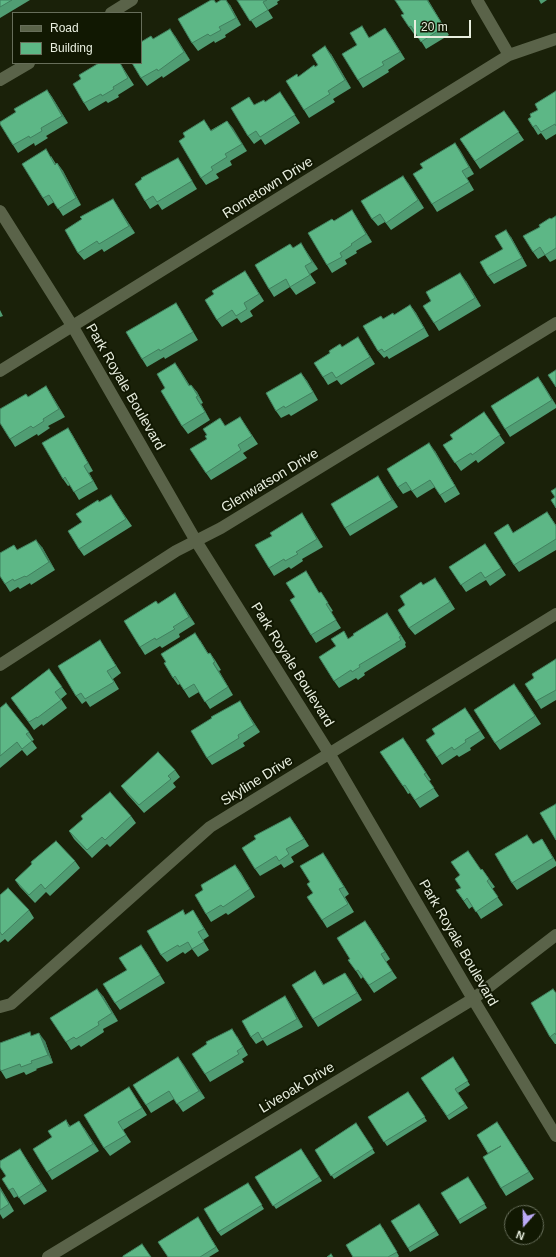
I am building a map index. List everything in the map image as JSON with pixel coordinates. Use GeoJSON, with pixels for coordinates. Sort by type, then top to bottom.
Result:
{"type":"FeatureCollection","features":[{"type":"Feature","properties":{"kind":"street"},"geometry":{"type":"LineString","coordinates":[[113,12],[132,0]]}},
{"type":"Feature","properties":{"kind":"street"},"geometry":{"type":"LineString","coordinates":[[477,0],[509,55]]}},
{"type":"Feature","properties":{"kind":"street","name":"Rometown Drive"},"geometry":{"type":"LineString","coordinates":[[0,371],[509,55],[556,39]]}},
{"type":"Feature","properties":{"kind":"street"},"geometry":{"type":"LineString","coordinates":[[0,80],[27,64]]}},
{"type":"Feature","properties":{"kind":"street","name":"Park Royale Boulevard"},"geometry":{"type":"LineString","coordinates":[[0,211],[73,327],[196,541],[329,753],[473,999],[556,1136]]}},
{"type":"Feature","properties":{"kind":"street","name":"Glenwatson Drive"},"geometry":{"type":"LineString","coordinates":[[0,665],[176,551],[221,528],[556,323]]}},
{"type":"Feature","properties":{"kind":"street","name":"Skyline Drive"},"geometry":{"type":"LineString","coordinates":[[0,1007],[10,1004],[210,827],[556,614]]}},
{"type":"Feature","properties":{"kind":"street","name":"Liveoak Drive"},"geometry":{"type":"LineString","coordinates":[[48,1257],[473,999],[556,935]]}},
{"type":"Feature","properties":{"kind":"building"},"geometry":{"type":"Polygon","coordinates":[[[0,0],[12,0],[0,7],[0,0]]]}},
{"type":"Feature","properties":{"kind":"building"},"geometry":{"type":"Polygon","coordinates":[[[211,0],[214,0],[216,3],[221,0],[226,0],[236,18],[219,27],[221,30],[210,36],[208,34],[192,43],[178,19],[211,0]]]}},
{"type":"Feature","properties":{"kind":"building"},"geometry":{"type":"Polygon","coordinates":[[[237,0],[267,0],[263,2],[268,10],[250,21],[237,0]]]}},
{"type":"Feature","properties":{"kind":"building"},"geometry":{"type":"Polygon","coordinates":[[[395,0],[427,0],[444,27],[421,42],[411,26],[409,27],[401,15],[404,14],[395,0]]]}},
{"type":"Feature","properties":{"kind":"building"},"geometry":{"type":"Polygon","coordinates":[[[362,26],[369,38],[385,28],[400,52],[382,62],[384,65],[358,80],[342,54],[357,45],[350,33],[362,26]]]}},
{"type":"Feature","properties":{"kind":"building"},"geometry":{"type":"Polygon","coordinates":[[[170,29],[184,52],[158,71],[157,69],[141,78],[133,64],[142,64],[142,41],[151,36],[153,39],[170,29]]]}},
{"type":"Feature","properties":{"kind":"building"},"geometry":{"type":"Polygon","coordinates":[[[325,46],[345,80],[328,91],[330,94],[304,110],[286,81],[297,74],[298,77],[314,65],[315,67],[318,65],[312,55],[325,46]]]}},
{"type":"Feature","properties":{"kind":"building"},"geometry":{"type":"Polygon","coordinates":[[[97,64],[121,64],[128,78],[102,96],[101,94],[84,103],[73,84],[81,79],[79,75],[97,64]]]}},
{"type":"Feature","properties":{"kind":"building"},"geometry":{"type":"Polygon","coordinates":[[[47,90],[62,116],[41,128],[42,131],[13,145],[0,122],[16,112],[14,109],[47,90]]]}},
{"type":"Feature","properties":{"kind":"building"},"geometry":{"type":"Polygon","coordinates":[[[556,91],[556,126],[555,124],[541,132],[536,125],[533,127],[528,119],[531,117],[530,114],[538,110],[535,104],[556,91]]]}},
{"type":"Feature","properties":{"kind":"building"},"geometry":{"type":"Polygon","coordinates":[[[280,92],[295,115],[260,137],[256,131],[248,136],[231,108],[249,97],[254,105],[264,100],[265,102],[280,92]]]}},
{"type":"Feature","properties":{"kind":"building"},"geometry":{"type":"Polygon","coordinates":[[[504,111],[519,132],[475,161],[460,139],[504,111]]]}},
{"type":"Feature","properties":{"kind":"building"},"geometry":{"type":"Polygon","coordinates":[[[204,120],[211,131],[227,121],[242,144],[225,154],[227,157],[211,167],[213,170],[201,178],[179,141],[185,137],[183,133],[204,120]]]}},
{"type":"Feature","properties":{"kind":"building"},"geometry":{"type":"Polygon","coordinates":[[[455,143],[469,167],[462,171],[469,182],[432,204],[413,174],[423,168],[420,164],[455,143]]]}},
{"type":"Feature","properties":{"kind":"building"},"geometry":{"type":"Polygon","coordinates":[[[46,149],[55,165],[57,163],[76,198],[58,209],[49,195],[43,198],[22,164],[46,149]]]}},
{"type":"Feature","properties":{"kind":"building"},"geometry":{"type":"Polygon","coordinates":[[[178,158],[192,181],[157,202],[153,196],[145,201],[135,184],[142,179],[141,178],[178,158]]]}},
{"type":"Feature","properties":{"kind":"building"},"geometry":{"type":"Polygon","coordinates":[[[403,176],[418,200],[386,223],[380,214],[372,219],[361,201],[403,176]]]}},
{"type":"Feature","properties":{"kind":"building"},"geometry":{"type":"Polygon","coordinates":[[[113,199],[129,226],[99,244],[97,241],[78,253],[65,230],[82,219],[80,217],[113,199]]]}},
{"type":"Feature","properties":{"kind":"building"},"geometry":{"type":"Polygon","coordinates":[[[352,210],[366,234],[340,253],[342,257],[327,265],[308,233],[332,219],[334,221],[352,210]]]}},
{"type":"Feature","properties":{"kind":"building"},"geometry":{"type":"Polygon","coordinates":[[[556,216],[556,248],[545,255],[540,247],[533,252],[523,236],[540,227],[539,225],[550,218],[551,219],[556,216]]]}},
{"type":"Feature","properties":{"kind":"building"},"geometry":{"type":"Polygon","coordinates":[[[506,230],[522,258],[488,276],[480,262],[503,249],[495,236],[506,230]]]}},
{"type":"Feature","properties":{"kind":"building"},"geometry":{"type":"Polygon","coordinates":[[[301,243],[312,262],[305,266],[310,275],[290,287],[286,279],[269,289],[255,265],[290,244],[293,248],[301,243]]]}},
{"type":"Feature","properties":{"kind":"building"},"geometry":{"type":"Polygon","coordinates":[[[245,271],[259,294],[244,303],[247,309],[236,316],[232,310],[217,320],[205,300],[214,294],[212,291],[245,271]]]}},
{"type":"Feature","properties":{"kind":"building"},"geometry":{"type":"Polygon","coordinates":[[[460,273],[475,298],[434,323],[423,306],[431,301],[426,292],[460,273]]]}},
{"type":"Feature","properties":{"kind":"building"},"geometry":{"type":"Polygon","coordinates":[[[176,303],[193,332],[160,351],[159,349],[142,359],[126,332],[176,303]]]}},
{"type":"Feature","properties":{"kind":"building"},"geometry":{"type":"Polygon","coordinates":[[[410,305],[424,328],[384,352],[382,349],[378,351],[363,326],[381,316],[383,319],[393,313],[394,315],[410,305]]]}},
{"type":"Feature","properties":{"kind":"building"},"geometry":{"type":"Polygon","coordinates":[[[358,337],[370,357],[336,378],[332,372],[323,377],[314,363],[330,353],[329,351],[340,344],[342,347],[358,337]]]}},
{"type":"Feature","properties":{"kind":"building"},"geometry":{"type":"Polygon","coordinates":[[[175,363],[189,386],[191,385],[198,396],[196,397],[205,412],[182,426],[161,391],[165,388],[157,374],[175,363]]]}},
{"type":"Feature","properties":{"kind":"building"},"geometry":{"type":"Polygon","coordinates":[[[556,370],[556,387],[548,375],[556,370]]]}},
{"type":"Feature","properties":{"kind":"building"},"geometry":{"type":"Polygon","coordinates":[[[301,373],[313,392],[285,408],[284,406],[276,411],[266,393],[301,373]]]}},
{"type":"Feature","properties":{"kind":"building"},"geometry":{"type":"Polygon","coordinates":[[[538,377],[552,400],[505,429],[491,406],[538,377]]]}},
{"type":"Feature","properties":{"kind":"building"},"geometry":{"type":"Polygon","coordinates":[[[46,386],[59,409],[43,419],[44,421],[33,428],[31,426],[10,439],[0,423],[0,409],[26,394],[28,397],[46,386]]]}},
{"type":"Feature","properties":{"kind":"building"},"geometry":{"type":"Polygon","coordinates":[[[484,412],[500,435],[472,455],[471,453],[455,463],[443,445],[453,439],[450,435],[484,412]]]}},
{"type":"Feature","properties":{"kind":"building"},"geometry":{"type":"Polygon","coordinates":[[[240,417],[252,436],[238,445],[241,450],[206,473],[190,449],[207,439],[205,436],[207,435],[203,429],[220,418],[225,426],[240,417]]]}},
{"type":"Feature","properties":{"kind":"building"},"geometry":{"type":"Polygon","coordinates":[[[68,428],[88,463],[84,466],[93,481],[74,492],[65,477],[63,479],[42,443],[68,428]]]}},
{"type":"Feature","properties":{"kind":"building"},"geometry":{"type":"Polygon","coordinates":[[[429,443],[455,486],[440,495],[430,480],[412,491],[406,482],[398,487],[387,469],[429,443]]]}},
{"type":"Feature","properties":{"kind":"building"},"geometry":{"type":"Polygon","coordinates":[[[378,476],[392,500],[345,528],[331,504],[378,476]]]}},
{"type":"Feature","properties":{"kind":"building"},"geometry":{"type":"Polygon","coordinates":[[[556,488],[556,508],[551,500],[555,497],[551,491],[556,488]]]}},
{"type":"Feature","properties":{"kind":"building"},"geometry":{"type":"Polygon","coordinates":[[[111,495],[126,519],[79,549],[68,531],[82,522],[76,514],[98,500],[99,502],[111,495]]]}},
{"type":"Feature","properties":{"kind":"building"},"geometry":{"type":"Polygon","coordinates":[[[547,512],[556,526],[556,539],[514,565],[494,533],[508,524],[513,533],[547,512]]]}},
{"type":"Feature","properties":{"kind":"building"},"geometry":{"type":"Polygon","coordinates":[[[302,513],[317,539],[296,552],[298,554],[285,561],[284,559],[269,568],[255,545],[272,536],[270,533],[302,513]]]}},
{"type":"Feature","properties":{"kind":"building"},"geometry":{"type":"Polygon","coordinates":[[[36,540],[49,562],[26,577],[25,576],[14,581],[13,579],[5,584],[0,576],[0,553],[14,545],[17,550],[36,540]]]}},
{"type":"Feature","properties":{"kind":"building"},"geometry":{"type":"Polygon","coordinates":[[[485,544],[501,568],[485,578],[481,572],[461,585],[449,567],[485,544]]]}},
{"type":"Feature","properties":{"kind":"building"},"geometry":{"type":"Polygon","coordinates":[[[306,571],[319,593],[321,592],[328,603],[326,604],[336,620],[311,635],[290,600],[295,597],[286,583],[306,571]]]}},
{"type":"Feature","properties":{"kind":"building"},"geometry":{"type":"Polygon","coordinates":[[[435,578],[450,602],[409,628],[398,610],[405,605],[400,596],[421,582],[423,585],[435,578]]]}},
{"type":"Feature","properties":{"kind":"building"},"geometry":{"type":"Polygon","coordinates":[[[175,593],[189,617],[173,627],[175,629],[140,647],[124,621],[156,601],[158,604],[175,593]]]}},
{"type":"Feature","properties":{"kind":"building"},"geometry":{"type":"Polygon","coordinates":[[[387,613],[401,636],[399,637],[401,640],[359,665],[360,667],[352,672],[351,670],[334,681],[319,657],[336,646],[331,639],[344,631],[348,639],[354,635],[353,634],[387,613]]]}},
{"type":"Feature","properties":{"kind":"building"},"geometry":{"type":"Polygon","coordinates":[[[195,633],[208,654],[210,653],[215,662],[213,663],[228,687],[205,702],[194,684],[184,690],[175,676],[173,678],[164,663],[166,662],[161,654],[195,633]]]}},
{"type":"Feature","properties":{"kind":"building"},"geometry":{"type":"Polygon","coordinates":[[[100,640],[116,666],[107,671],[114,682],[85,699],[81,693],[76,696],[58,666],[100,640]]]}},
{"type":"Feature","properties":{"kind":"building"},"geometry":{"type":"Polygon","coordinates":[[[556,659],[556,690],[536,701],[525,684],[534,678],[532,674],[556,659]]]}},
{"type":"Feature","properties":{"kind":"building"},"geometry":{"type":"Polygon","coordinates":[[[49,669],[62,687],[55,692],[61,700],[37,718],[29,722],[11,698],[49,669]]]}},
{"type":"Feature","properties":{"kind":"building"},"geometry":{"type":"Polygon","coordinates":[[[514,684],[535,716],[495,743],[474,710],[514,684]]]}},
{"type":"Feature","properties":{"kind":"building"},"geometry":{"type":"Polygon","coordinates":[[[240,701],[254,725],[238,735],[239,738],[207,758],[191,731],[212,718],[211,717],[240,701]]]}},
{"type":"Feature","properties":{"kind":"building"},"geometry":{"type":"Polygon","coordinates":[[[6,703],[29,732],[26,734],[32,741],[22,749],[17,742],[0,756],[0,708],[6,703]]]}},
{"type":"Feature","properties":{"kind":"building"},"geometry":{"type":"Polygon","coordinates":[[[465,708],[480,731],[465,740],[466,742],[454,750],[452,747],[437,757],[426,740],[435,734],[432,729],[465,708]]]}},
{"type":"Feature","properties":{"kind":"building"},"geometry":{"type":"Polygon","coordinates":[[[403,738],[434,788],[415,800],[405,785],[403,786],[380,752],[403,738]]]}},
{"type":"Feature","properties":{"kind":"building"},"geometry":{"type":"Polygon","coordinates":[[[158,752],[175,770],[168,776],[171,779],[139,805],[121,786],[158,752]]]}},
{"type":"Feature","properties":{"kind":"building"},"geometry":{"type":"Polygon","coordinates":[[[110,792],[131,816],[105,840],[102,837],[87,850],[69,831],[83,819],[81,816],[110,792]]]}},
{"type":"Feature","properties":{"kind":"building"},"geometry":{"type":"Polygon","coordinates":[[[556,804],[556,840],[540,813],[556,804]]]}},
{"type":"Feature","properties":{"kind":"building"},"geometry":{"type":"Polygon","coordinates":[[[290,817],[304,839],[286,849],[289,854],[279,861],[276,856],[255,869],[242,848],[256,839],[254,836],[290,817]]]}},
{"type":"Feature","properties":{"kind":"building"},"geometry":{"type":"Polygon","coordinates":[[[527,835],[533,844],[542,839],[553,858],[512,883],[495,854],[527,835]]]}},
{"type":"Feature","properties":{"kind":"building"},"geometry":{"type":"Polygon","coordinates":[[[56,841],[75,861],[45,889],[41,884],[29,895],[15,880],[32,864],[31,862],[56,841]]]}},
{"type":"Feature","properties":{"kind":"building"},"geometry":{"type":"Polygon","coordinates":[[[468,851],[489,879],[487,881],[498,897],[476,912],[467,898],[464,901],[456,890],[461,888],[455,879],[460,875],[451,862],[468,851]]]}},
{"type":"Feature","properties":{"kind":"building"},"geometry":{"type":"Polygon","coordinates":[[[323,853],[344,887],[339,889],[348,904],[322,920],[307,897],[313,893],[307,884],[310,882],[300,866],[323,853]]]}},
{"type":"Feature","properties":{"kind":"building"},"geometry":{"type":"Polygon","coordinates":[[[235,865],[250,889],[223,907],[221,905],[206,914],[195,895],[203,890],[201,885],[235,865]]]}},
{"type":"Feature","properties":{"kind":"building"},"geometry":{"type":"Polygon","coordinates":[[[8,888],[29,910],[2,935],[0,932],[0,895],[8,888]]]}},
{"type":"Feature","properties":{"kind":"building"},"geometry":{"type":"Polygon","coordinates":[[[183,910],[185,915],[193,910],[204,929],[198,932],[204,942],[192,949],[188,942],[179,947],[178,945],[161,955],[147,931],[183,910]]]}},
{"type":"Feature","properties":{"kind":"building"},"geometry":{"type":"Polygon","coordinates":[[[365,921],[385,952],[381,954],[392,971],[369,985],[358,970],[356,971],[348,960],[350,959],[337,938],[365,921]]]}},
{"type":"Feature","properties":{"kind":"building"},"geometry":{"type":"Polygon","coordinates":[[[141,945],[160,975],[115,1003],[103,984],[127,970],[119,958],[141,945]]]}},
{"type":"Feature","properties":{"kind":"building"},"geometry":{"type":"Polygon","coordinates":[[[315,971],[323,985],[345,973],[357,993],[313,1019],[292,985],[315,971]]]}},
{"type":"Feature","properties":{"kind":"building"},"geometry":{"type":"Polygon","coordinates":[[[97,989],[112,1013],[98,1022],[99,1025],[76,1039],[74,1037],[66,1042],[50,1018],[97,989]]]}},
{"type":"Feature","properties":{"kind":"building"},"geometry":{"type":"Polygon","coordinates":[[[553,989],[556,993],[556,1035],[555,1033],[550,1037],[531,1003],[553,989]]]}},
{"type":"Feature","properties":{"kind":"building"},"geometry":{"type":"Polygon","coordinates":[[[285,996],[297,1019],[262,1039],[258,1032],[251,1037],[242,1021],[285,996]]]}},
{"type":"Feature","properties":{"kind":"building"},"geometry":{"type":"Polygon","coordinates":[[[232,1029],[243,1047],[237,1051],[239,1054],[205,1074],[192,1054],[207,1044],[206,1042],[232,1029]]]}},
{"type":"Feature","properties":{"kind":"building"},"geometry":{"type":"Polygon","coordinates":[[[30,1032],[31,1036],[39,1033],[48,1055],[31,1061],[32,1063],[21,1067],[20,1064],[1,1071],[0,1043],[30,1032]]]}},
{"type":"Feature","properties":{"kind":"building"},"geometry":{"type":"Polygon","coordinates":[[[178,1057],[199,1091],[177,1104],[169,1091],[146,1105],[133,1085],[178,1057]]]}},
{"type":"Feature","properties":{"kind":"building"},"geometry":{"type":"Polygon","coordinates":[[[453,1057],[468,1081],[455,1089],[465,1104],[447,1116],[421,1078],[453,1057]]]}},
{"type":"Feature","properties":{"kind":"building"},"geometry":{"type":"Polygon","coordinates":[[[129,1087],[142,1108],[118,1122],[126,1135],[104,1148],[84,1115],[129,1087]]]}},
{"type":"Feature","properties":{"kind":"building"},"geometry":{"type":"Polygon","coordinates":[[[408,1092],[425,1117],[384,1142],[368,1117],[408,1092]]]}},
{"type":"Feature","properties":{"kind":"building"},"geometry":{"type":"Polygon","coordinates":[[[66,1120],[69,1127],[79,1121],[93,1144],[47,1172],[33,1149],[52,1137],[48,1131],[66,1120]]]}},
{"type":"Feature","properties":{"kind":"building"},"geometry":{"type":"Polygon","coordinates":[[[497,1122],[529,1172],[501,1188],[483,1157],[501,1146],[488,1153],[477,1135],[497,1122]]]}},
{"type":"Feature","properties":{"kind":"building"},"geometry":{"type":"Polygon","coordinates":[[[356,1123],[373,1149],[331,1176],[315,1150],[356,1123]]]}},
{"type":"Feature","properties":{"kind":"building"},"geometry":{"type":"Polygon","coordinates":[[[20,1149],[41,1184],[19,1198],[13,1188],[9,1190],[2,1179],[6,1176],[0,1167],[0,1161],[20,1149]]]}},
{"type":"Feature","properties":{"kind":"building"},"geometry":{"type":"Polygon","coordinates":[[[301,1149],[319,1177],[273,1206],[255,1177],[301,1149]]]}},
{"type":"Feature","properties":{"kind":"building"},"geometry":{"type":"Polygon","coordinates":[[[468,1177],[485,1204],[458,1220],[441,1193],[468,1177]]]}},
{"type":"Feature","properties":{"kind":"building"},"geometry":{"type":"Polygon","coordinates":[[[248,1183],[262,1205],[218,1232],[204,1209],[248,1183]]]}},
{"type":"Feature","properties":{"kind":"building"},"geometry":{"type":"Polygon","coordinates":[[[0,1189],[9,1204],[0,1210],[0,1189]]]}},
{"type":"Feature","properties":{"kind":"building"},"geometry":{"type":"Polygon","coordinates":[[[419,1204],[436,1231],[408,1248],[391,1221],[419,1204]]]}},
{"type":"Feature","properties":{"kind":"building"},"geometry":{"type":"Polygon","coordinates":[[[198,1217],[216,1247],[200,1257],[168,1257],[158,1242],[198,1217]]]}},
{"type":"Feature","properties":{"kind":"building"},"geometry":{"type":"Polygon","coordinates":[[[380,1224],[397,1252],[388,1257],[353,1257],[346,1245],[380,1224]]]}},
{"type":"Feature","properties":{"kind":"building"},"geometry":{"type":"Polygon","coordinates":[[[142,1244],[151,1257],[123,1257],[123,1256],[142,1244]]]}}]}
